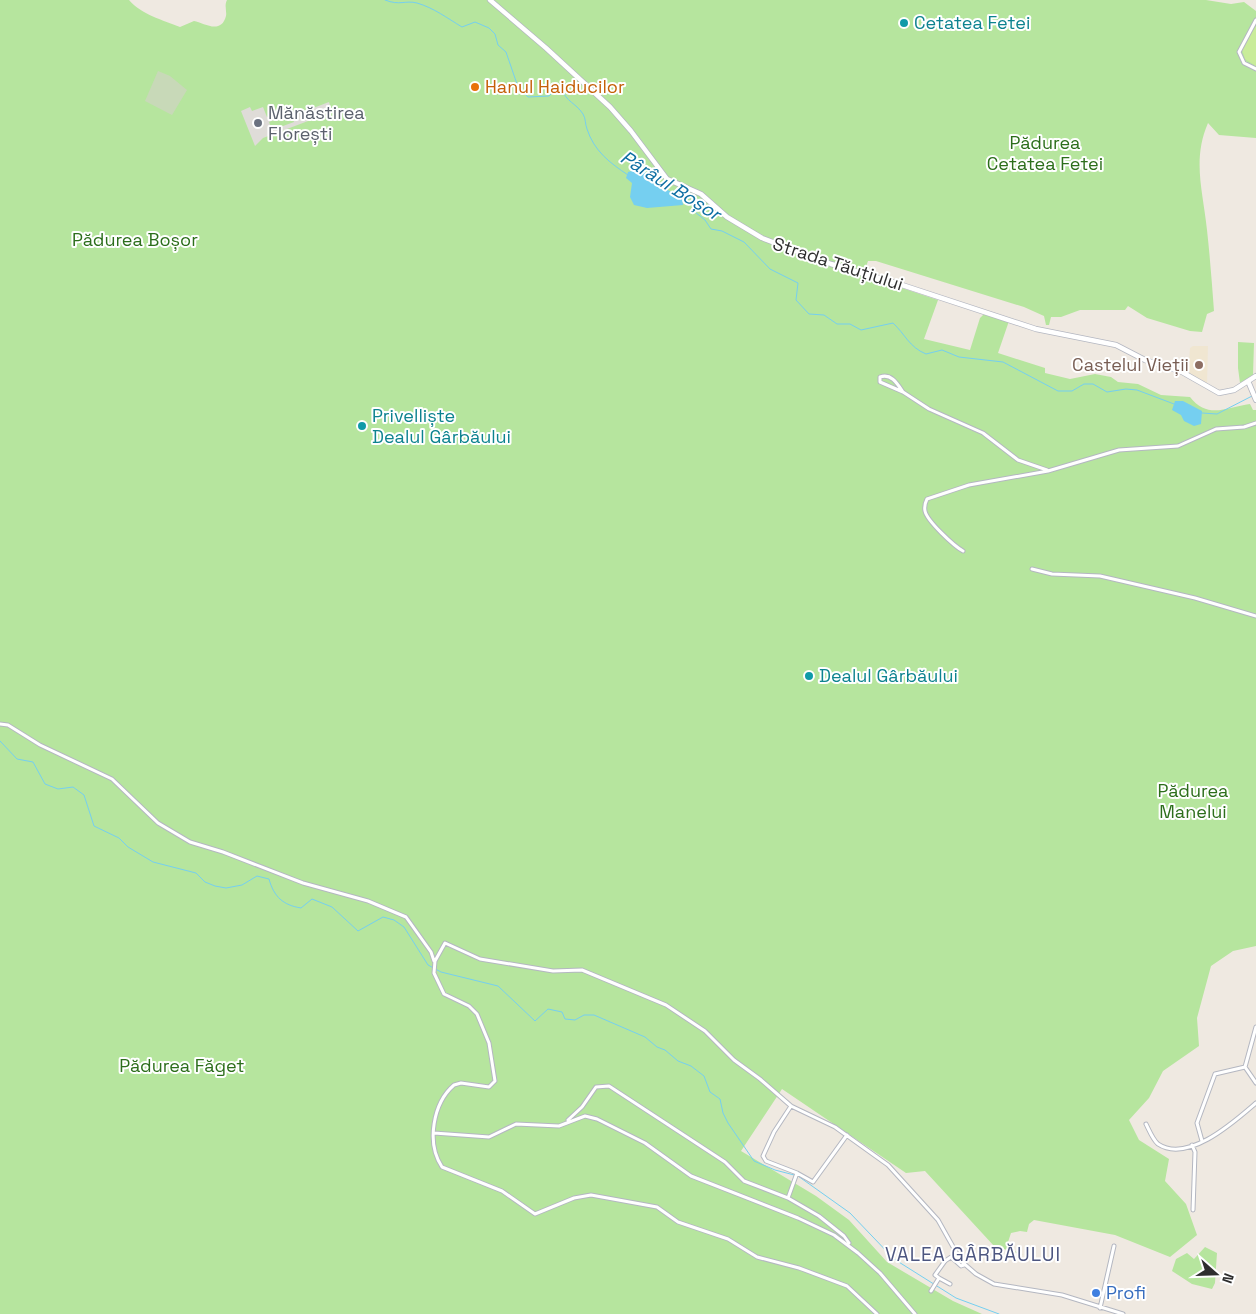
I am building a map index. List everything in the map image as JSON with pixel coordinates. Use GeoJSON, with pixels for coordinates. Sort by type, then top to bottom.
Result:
{"type":"FeatureCollection","features":[{"type":"Feature","properties":{"kind":"main road","name":"Strada Tăuțiului"},"geometry":{"type":"LineString","coordinates":[[490,0],[574,73],[632,131],[666,179],[701,194],[727,217],[777,245],[1036,329],[1116,345],[1145,360],[1182,372],[1219,393],[1234,390],[1256,376]]}},
{"type":"Feature","properties":{"kind":"main road"},"geometry":{"type":"LineString","coordinates":[[1249,382],[1255,397]]}},
{"type":"Feature","properties":{"kind":"street"},"geometry":{"type":"LineString","coordinates":[[1256,20],[1239,52],[1244,64],[1256,70]]}},
{"type":"Feature","properties":{"kind":"street"},"geometry":{"type":"LineString","coordinates":[[903,392],[894,380],[886,376],[880,377],[880,382],[883,385],[903,392],[929,410],[983,433],[1018,460],[1048,471]]}},
{"type":"Feature","properties":{"kind":"street"},"geometry":{"type":"LineString","coordinates":[[963,551],[954,546],[927,516],[924,505],[926,499],[969,485],[1048,471],[1119,450],[1178,446],[1216,429],[1244,427],[1256,423]]}},
{"type":"Feature","properties":{"kind":"street"},"geometry":{"type":"LineString","coordinates":[[1032,569],[1052,574],[1100,576],[1195,598],[1256,616]]}},
{"type":"Feature","properties":{"kind":"street"},"geometry":{"type":"LineString","coordinates":[[0,724],[8,725],[40,745],[112,779],[158,823],[190,842],[223,852],[303,883],[368,901],[406,918],[431,952],[434,970],[444,994],[472,1008],[480,1018],[491,1049],[495,1081],[488,1086],[462,1083],[452,1086],[437,1112],[434,1132],[438,1160],[444,1169],[502,1191],[532,1213],[540,1213],[574,1198],[591,1195],[657,1207],[678,1222],[728,1239],[757,1257],[799,1268],[847,1286],[877,1314]]}},
{"type":"Feature","properties":{"kind":"street"},"geometry":{"type":"LineString","coordinates":[[434,963],[444,942],[487,961],[553,971],[582,970],[648,996],[706,1031],[734,1060],[760,1079],[791,1106],[822,1120],[847,1135],[898,1175],[938,1220],[964,1264],[969,1268],[994,1284],[1062,1295],[1123,1314]]}},
{"type":"Feature","properties":{"kind":"street"},"geometry":{"type":"LineString","coordinates":[[1256,1027],[1245,1067],[1256,1083]]}},
{"type":"Feature","properties":{"kind":"street"},"geometry":{"type":"LineString","coordinates":[[1202,1141],[1197,1123],[1215,1074],[1245,1067]]}},
{"type":"Feature","properties":{"kind":"street"},"geometry":{"type":"LineString","coordinates":[[564,1124],[582,1107],[596,1087],[609,1086],[725,1162],[744,1181],[788,1198],[819,1216],[844,1236],[849,1245]]}},
{"type":"Feature","properties":{"kind":"street"},"geometry":{"type":"LineString","coordinates":[[1146,1124],[1157,1143],[1182,1148],[1202,1141],[1234,1123],[1256,1104]]}},
{"type":"Feature","properties":{"kind":"street"},"geometry":{"type":"LineString","coordinates":[[791,1106],[774,1132],[763,1156],[766,1161],[813,1182],[847,1135]]}},
{"type":"Feature","properties":{"kind":"street"},"geometry":{"type":"LineString","coordinates":[[434,1132],[489,1137],[516,1124],[555,1126],[585,1116],[597,1119],[646,1143],[691,1176],[806,1221],[834,1235],[849,1245],[880,1273],[915,1314]]}},
{"type":"Feature","properties":{"kind":"street"},"geometry":{"type":"LineString","coordinates":[[1192,1145],[1195,1152],[1193,1210]]}},
{"type":"Feature","properties":{"kind":"street"},"geometry":{"type":"LineString","coordinates":[[788,1198],[797,1175]]}},
{"type":"Feature","properties":{"kind":"street"},"geometry":{"type":"LineString","coordinates":[[1100,1308],[1114,1246]]}},
{"type":"Feature","properties":{"kind":"street"},"geometry":{"type":"LineString","coordinates":[[950,1284],[936,1275],[945,1261],[951,1257],[961,1266],[964,1264]]}},
{"type":"Feature","properties":{"kind":"street"},"geometry":{"type":"LineString","coordinates":[[931,1291],[939,1278]]}},
{"type":"Feature","properties":{"kind":"shaded area"},"geometry":{"type":"Polygon","coordinates":[[[329,102],[332,112],[263,138],[255,146],[241,111],[250,107],[252,111],[263,107],[267,117],[275,114],[276,119],[269,122],[272,130],[294,122],[292,116],[329,102]]]}},
{"type":"Feature","properties":{"kind":"shaded area","name":"Castelul Vieții"},"geometry":{"type":"Polygon","coordinates":[[[1193,346],[1208,346],[1207,384],[1188,375],[1190,348],[1193,346]]]}},
{"type":"Feature","properties":{"kind":"green space"},"geometry":{"type":"Polygon","coordinates":[[[0,0],[129,0],[140,10],[180,27],[194,21],[212,26],[220,25],[224,22],[226,16],[227,0],[1206,0],[1231,4],[1244,2],[1256,11],[1256,138],[1219,135],[1208,123],[1203,137],[1200,176],[1214,311],[1207,314],[1202,332],[1190,331],[1147,318],[1128,306],[1125,310],[1080,310],[1061,317],[1051,317],[1049,325],[1046,325],[1044,316],[1024,307],[876,261],[868,261],[863,275],[938,300],[924,339],[970,350],[980,318],[985,313],[1009,321],[998,353],[1045,368],[1045,373],[1070,379],[1095,374],[1111,377],[1118,382],[1138,384],[1161,395],[1190,397],[1197,404],[1211,410],[1250,404],[1253,410],[1256,410],[1256,946],[1233,951],[1211,966],[1197,1018],[1199,1046],[1163,1071],[1149,1098],[1129,1120],[1139,1140],[1169,1159],[1165,1181],[1186,1204],[1197,1235],[1170,1257],[1115,1235],[1034,1220],[1029,1224],[1027,1232],[1011,1233],[1008,1242],[1014,1251],[1024,1255],[994,1246],[925,1171],[906,1173],[782,1089],[741,1151],[816,1196],[849,1220],[887,1262],[953,1301],[982,1314],[0,1314],[0,0]]]}},
{"type":"Feature","properties":{"kind":"green space"},"geometry":{"type":"Polygon","coordinates":[[[1256,26],[1256,66],[1245,59],[1242,49],[1256,26]]]}},
{"type":"Feature","properties":{"kind":"green space"},"geometry":{"type":"Polygon","coordinates":[[[158,71],[170,76],[187,90],[172,115],[145,101],[158,71]]]}},
{"type":"Feature","properties":{"kind":"green space"},"geometry":{"type":"Polygon","coordinates":[[[1238,342],[1254,343],[1253,375],[1240,383],[1238,368],[1238,342]]]}},
{"type":"Feature","properties":{"kind":"green space"},"geometry":{"type":"Polygon","coordinates":[[[1205,1247],[1217,1253],[1215,1283],[1212,1289],[1192,1284],[1172,1271],[1176,1259],[1187,1253],[1194,1259],[1205,1247]]]}},
{"type":"Feature","properties":{"kind":"water"},"geometry":{"type":"Polygon","coordinates":[[[635,170],[644,171],[657,185],[672,192],[675,190],[682,196],[683,205],[647,208],[634,205],[630,197],[632,183],[626,178],[628,172],[635,170]]]}},
{"type":"Feature","properties":{"kind":"water"},"geometry":{"type":"Polygon","coordinates":[[[1175,401],[1183,401],[1202,411],[1201,424],[1194,426],[1184,421],[1181,415],[1172,410],[1175,401]]]}},
{"type":"Feature","properties":{"kind":"waterway","name":"Pârâul Boșor"},"geometry":{"type":"LineString","coordinates":[[385,0],[395,3],[413,2],[423,5],[462,27],[475,22],[489,28],[495,34],[498,45],[506,52],[518,87],[528,97],[549,96],[557,88],[561,88],[568,100],[583,114],[590,137],[598,150],[628,175]]}},
{"type":"Feature","properties":{"kind":"waterway","name":"Pârâul Boșor"},"geometry":{"type":"LineString","coordinates":[[695,212],[705,220],[711,229],[722,231],[744,242],[770,269],[798,283],[796,300],[809,314],[824,315],[837,324],[850,324],[861,330],[893,323],[911,344],[926,354],[942,350],[959,357],[1003,362],[1058,391],[1072,391],[1084,384],[1093,384],[1107,392],[1126,389],[1137,390],[1174,404]]}},
{"type":"Feature","properties":{"kind":"waterway","name":"Pârâul Boșor"},"geometry":{"type":"LineString","coordinates":[[1202,413],[1217,414],[1256,394]]}},
{"type":"Feature","properties":{"kind":"waterway"},"geometry":{"type":"LineString","coordinates":[[0,741],[17,759],[33,762],[45,784],[58,789],[73,787],[84,795],[94,826],[119,838],[128,847],[153,862],[196,873],[205,882],[226,888],[242,885],[257,876],[269,879],[280,899],[289,905],[301,908],[312,899],[332,907],[358,931],[383,917],[394,920],[404,927],[428,965],[441,972],[498,986],[535,1021],[548,1009],[562,1012],[565,1019],[575,1020],[584,1015],[594,1015],[645,1037],[678,1061],[691,1066],[704,1076],[710,1092],[720,1099],[723,1113],[728,1123],[754,1161],[775,1170],[798,1176],[850,1213],[894,1259],[956,1298],[999,1314]]}},
{"type":"Feature","properties":{"kind":"place","name":"Cetatea Fetei"},"geometry":{"type":"Point","coordinates":[904,23]}},
{"type":"Feature","properties":{"kind":"place","name":"Hanul Haiducilor"},"geometry":{"type":"Point","coordinates":[475,87]}},
{"type":"Feature","properties":{"kind":"place","name":"Mănăstirea Florești"},"geometry":{"type":"Point","coordinates":[258,123]}},
{"type":"Feature","properties":{"kind":"place","name":"Castelul Vieții"},"geometry":{"type":"Point","coordinates":[1199,365]}},
{"type":"Feature","properties":{"kind":"place","name":"Privelliște Dealul Gârbăului"},"geometry":{"type":"Point","coordinates":[362,426]}},
{"type":"Feature","properties":{"kind":"place","name":"Dealul Gârbăului"},"geometry":{"type":"Point","coordinates":[809,676]}},
{"type":"Feature","properties":{"kind":"place","name":"Profi"},"geometry":{"type":"Point","coordinates":[1096,1293]}},
{"type":"Feature","properties":{"kind":"district","name":"VALEA GÂRBĂULUI"},"geometry":{"type":"Point","coordinates":[973,1254]}},
{"type":"Feature","properties":{"kind":"park label","name":"Pădurea Cetatea Fetei"},"geometry":{"type":"Point","coordinates":[1045,153]}},
{"type":"Feature","properties":{"kind":"park label","name":"Pădurea Boșor"},"geometry":{"type":"Point","coordinates":[135,240]}},
{"type":"Feature","properties":{"kind":"park label","name":"Pădurea Manelui"},"geometry":{"type":"Point","coordinates":[1193,801]}},
{"type":"Feature","properties":{"kind":"park label","name":"Pădurea Făget"},"geometry":{"type":"Point","coordinates":[182,1066]}}]}
